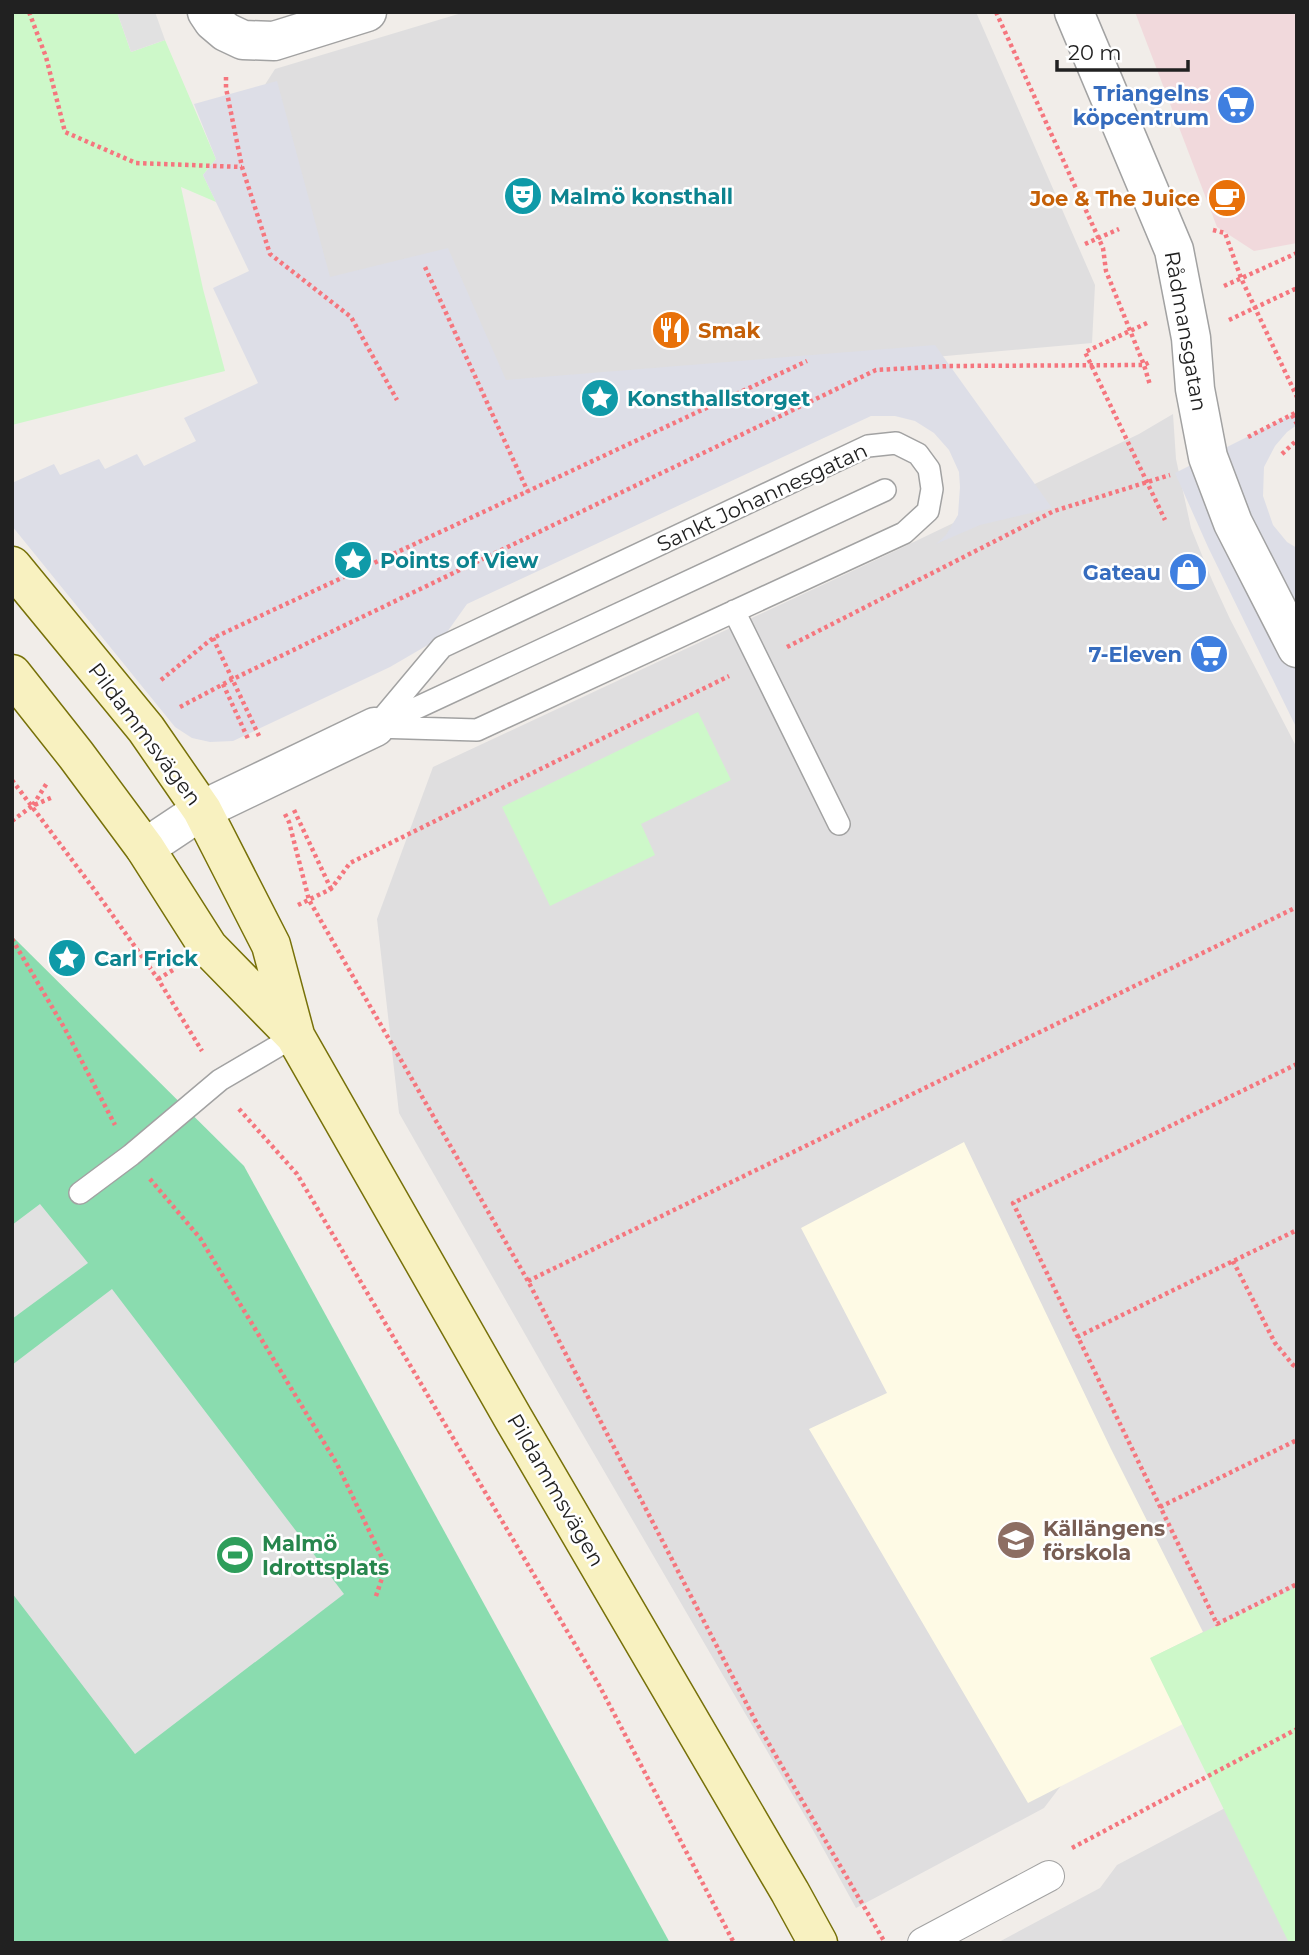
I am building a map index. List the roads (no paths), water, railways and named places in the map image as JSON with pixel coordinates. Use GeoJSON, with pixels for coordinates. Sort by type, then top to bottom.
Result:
{"type":"FeatureCollection","features":[{"type":"Feature","properties":{"kind":"main road","name":"Pildammsvägen"},"geometry":{"type":"LineString","coordinates":[[12,566],[146,729],[202,810],[271,945],[295,1036]]}},
{"type":"Feature","properties":{"kind":"main road","name":"Pildammsvägen"},"geometry":{"type":"LineString","coordinates":[[12,674],[145,848],[208,947],[295,1036],[818,1943]]}},
{"type":"Feature","properties":{"kind":"street"},"geometry":{"type":"LineString","coordinates":[[217,22],[243,40],[274,41],[367,12]]}},
{"type":"Feature","properties":{"kind":"street","name":"Rådmansgatan"},"geometry":{"type":"LineString","coordinates":[[1074,12],[1174,250],[1191,338],[1195,389],[1208,457],[1233,523],[1297,648]]}},
{"type":"Feature","properties":{"kind":"street","name":"Sankt Johannesgatan"},"geometry":{"type":"LineString","coordinates":[[145,848],[202,810],[376,727]]}},
{"type":"Feature","properties":{"kind":"street"},"geometry":{"type":"LineString","coordinates":[[923,1943],[1049,1876]]}},
{"type":"Feature","properties":{"kind":"lane","name":"Sankt Johannesgatan"},"geometry":{"type":"LineString","coordinates":[[896,443],[918,454],[929,469],[932,489],[928,511],[904,533],[477,730],[376,727],[442,647],[868,446],[896,443]]}},
{"type":"Feature","properties":{"kind":"lane"},"geometry":{"type":"LineString","coordinates":[[376,727],[885,490]]}},
{"type":"Feature","properties":{"kind":"lane"},"geometry":{"type":"LineString","coordinates":[[734,611],[839,824]]}},
{"type":"Feature","properties":{"kind":"lane"},"geometry":{"type":"LineString","coordinates":[[80,1193],[131,1155],[220,1080],[295,1036]]}},
{"type":"Feature","properties":{"kind":"place","name":"Triangelns köpcentrum"},"geometry":{"type":"Point","coordinates":[1236,105]}},
{"type":"Feature","properties":{"kind":"place","name":"Malmö konsthall"},"geometry":{"type":"Point","coordinates":[523,196]}},
{"type":"Feature","properties":{"kind":"place","name":"Joe & The Juice"},"geometry":{"type":"Point","coordinates":[1227,198]}},
{"type":"Feature","properties":{"kind":"place","name":"Smak"},"geometry":{"type":"Point","coordinates":[671,330]}},
{"type":"Feature","properties":{"kind":"place","name":"Konsthallstorget"},"geometry":{"type":"Point","coordinates":[600,398]}},
{"type":"Feature","properties":{"kind":"place","name":"Points of View"},"geometry":{"type":"Point","coordinates":[353,560]}},
{"type":"Feature","properties":{"kind":"place","name":"Gateau"},"geometry":{"type":"Point","coordinates":[1188,572]}},
{"type":"Feature","properties":{"kind":"place","name":"7-Eleven"},"geometry":{"type":"Point","coordinates":[1209,654]}},
{"type":"Feature","properties":{"kind":"place","name":"Carl Frick"},"geometry":{"type":"Point","coordinates":[67,958]}},
{"type":"Feature","properties":{"kind":"place","name":"Källängens förskola"},"geometry":{"type":"Point","coordinates":[1016,1540]}},
{"type":"Feature","properties":{"kind":"place","name":"Malmö Idrottsplats"},"geometry":{"type":"Point","coordinates":[235,1555]}}]}
